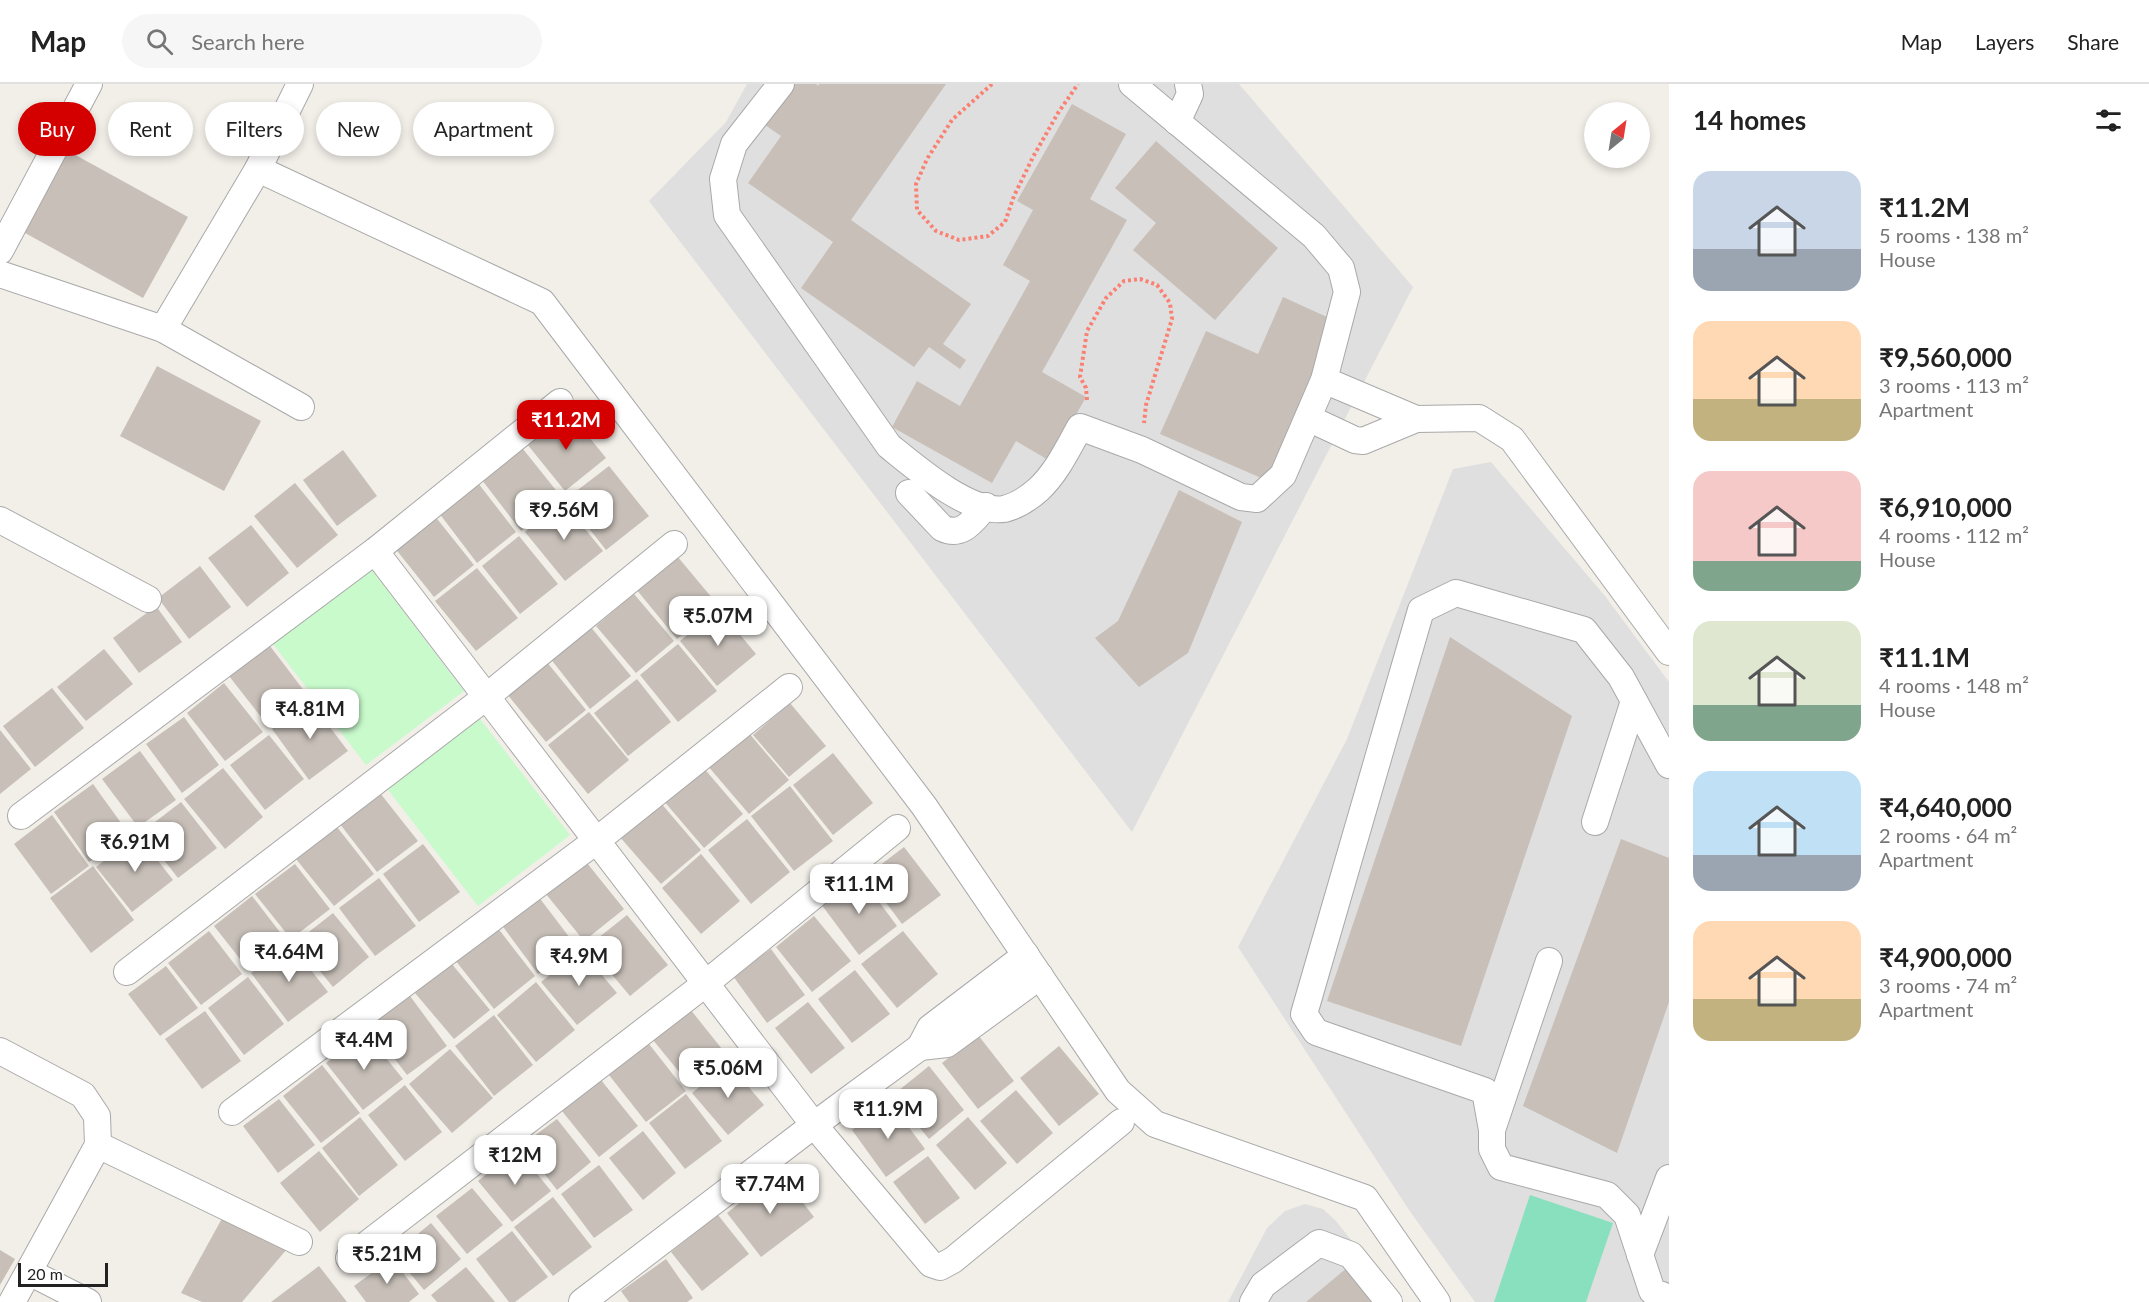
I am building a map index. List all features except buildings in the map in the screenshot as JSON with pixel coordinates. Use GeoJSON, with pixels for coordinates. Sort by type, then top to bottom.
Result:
{"type":"FeatureCollection","features":[{"type":"Feature","properties":{"kind":"street"},"geometry":{"type":"LineString","coordinates":[[0,251],[89,84]]}},
{"type":"Feature","properties":{"kind":"street"},"geometry":{"type":"LineString","coordinates":[[164,329],[258,169],[300,84]]}},
{"type":"Feature","properties":{"kind":"street"},"geometry":{"type":"LineString","coordinates":[[781,84],[734,144],[723,179],[727,215],[889,447],[958,498],[1002,509],[1019,504],[1040,488],[1056,468],[1080,428],[1142,450],[1241,497],[1257,499],[1283,475],[1324,380],[1347,292],[1341,268],[1314,236],[1132,84]]}},
{"type":"Feature","properties":{"kind":"street"},"geometry":{"type":"LineString","coordinates":[[1177,122],[1190,94],[1188,84]]}},
{"type":"Feature","properties":{"kind":"street"},"geometry":{"type":"LineString","coordinates":[[258,169],[542,302],[924,806],[1118,1091],[1155,1124],[1365,1198],[1437,1302]]}},
{"type":"Feature","properties":{"kind":"street"},"geometry":{"type":"LineString","coordinates":[[0,274],[164,329],[301,407]]}},
{"type":"Feature","properties":{"kind":"street"},"geometry":{"type":"LineString","coordinates":[[1324,380],[1416,419]]}},
{"type":"Feature","properties":{"kind":"street"},"geometry":{"type":"LineString","coordinates":[[21,816],[375,552],[560,402]]}},
{"type":"Feature","properties":{"kind":"street"},"geometry":{"type":"LineString","coordinates":[[1308,418],[1355,440],[1364,441],[1416,419],[1479,418],[1512,439],[1669,652]]}},
{"type":"Feature","properties":{"kind":"street"},"geometry":{"type":"LineString","coordinates":[[909,493],[942,528],[948,531],[965,529],[986,506]]}},
{"type":"Feature","properties":{"kind":"street"},"geometry":{"type":"LineString","coordinates":[[0,520],[148,599]]}},
{"type":"Feature","properties":{"kind":"street"},"geometry":{"type":"LineString","coordinates":[[128,972],[486,697],[674,544]]}},
{"type":"Feature","properties":{"kind":"street"},"geometry":{"type":"LineString","coordinates":[[375,552],[814,1125],[932,1264],[940,1267],[953,1260],[1120,1122]]}},
{"type":"Feature","properties":{"kind":"street"},"geometry":{"type":"LineString","coordinates":[[1669,765],[1621,677],[1584,630],[1456,593],[1421,610],[1304,1014],[1316,1032],[1485,1091],[1492,1130],[1492,1149],[1501,1167],[1607,1195],[1627,1215],[1652,1291],[1669,1298]]}},
{"type":"Feature","properties":{"kind":"street"},"geometry":{"type":"LineString","coordinates":[[232,1112],[596,842],[789,687]]}},
{"type":"Feature","properties":{"kind":"street"},"geometry":{"type":"LineString","coordinates":[[1595,822],[1634,701]]}},
{"type":"Feature","properties":{"kind":"street"},"geometry":{"type":"LineString","coordinates":[[349,1258],[705,984],[897,828]]}},
{"type":"Feature","properties":{"kind":"street"},"geometry":{"type":"LineString","coordinates":[[582,1302],[920,1047],[930,1028],[1026,955]]}},
{"type":"Feature","properties":{"kind":"street"},"geometry":{"type":"LineString","coordinates":[[1492,1130],[1549,961]]}},
{"type":"Feature","properties":{"kind":"street"},"geometry":{"type":"LineString","coordinates":[[920,1047],[947,1044],[1040,976]]}},
{"type":"Feature","properties":{"kind":"street"},"geometry":{"type":"LineString","coordinates":[[0,1051],[83,1095],[97,1116],[98,1145],[12,1302]]}},
{"type":"Feature","properties":{"kind":"street"},"geometry":{"type":"LineString","coordinates":[[98,1145],[299,1242]]}},
{"type":"Feature","properties":{"kind":"street"},"geometry":{"type":"LineString","coordinates":[[1640,1255],[1669,1178]]}},
{"type":"Feature","properties":{"kind":"street"},"geometry":{"type":"LineString","coordinates":[[1253,1302],[1263,1285],[1319,1243],[1351,1255],[1389,1302]]}},
{"type":"Feature","properties":{"kind":"street"},"geometry":{"type":"LineString","coordinates":[[29,1272],[88,1302]]}},
{"type":"Feature","properties":{"kind":"path"},"geometry":{"type":"LineString","coordinates":[[992,84],[952,120],[927,159],[916,184],[917,210],[936,231],[959,240],[988,236],[1005,222],[1014,196],[1033,157],[1058,113],[1078,84]]}},
{"type":"Feature","properties":{"kind":"path"},"geometry":{"type":"LineString","coordinates":[[1080,428],[1088,401],[1086,388],[1080,377],[1087,331],[1106,298],[1124,280],[1140,279],[1157,285],[1170,303],[1172,319],[1146,405],[1142,450]]}},
{"type":"Feature","properties":{"kind":"shaded area"},"geometry":{"type":"Polygon","coordinates":[[[747,84],[1239,84],[1413,287],[1132,832],[649,201],[726,122],[747,84]]]}},
{"type":"Feature","properties":{"kind":"shaded area"},"geometry":{"type":"Polygon","coordinates":[[[1491,462],[1605,596],[1669,682],[1669,1302],[1475,1302],[1409,1210],[1238,947],[1347,739],[1453,469],[1491,462]]]}},
{"type":"Feature","properties":{"kind":"shaded area"},"geometry":{"type":"Polygon","coordinates":[[[1305,1204],[1323,1209],[1336,1221],[1400,1302],[1228,1302],[1267,1228],[1285,1211],[1305,1204]]]}},
{"type":"Feature","properties":{"kind":"green space"},"geometry":{"type":"Polygon","coordinates":[[[368,565],[464,691],[366,765],[270,640],[368,565]]]}},
{"type":"Feature","properties":{"kind":"green space"},"geometry":{"type":"Polygon","coordinates":[[[477,715],[570,835],[478,906],[385,786],[477,715]]]}},
{"type":"Feature","properties":{"kind":"green space"},"geometry":{"type":"Polygon","coordinates":[[[1530,1195],[1613,1223],[1586,1302],[1494,1302],[1530,1195]]]}}]}
